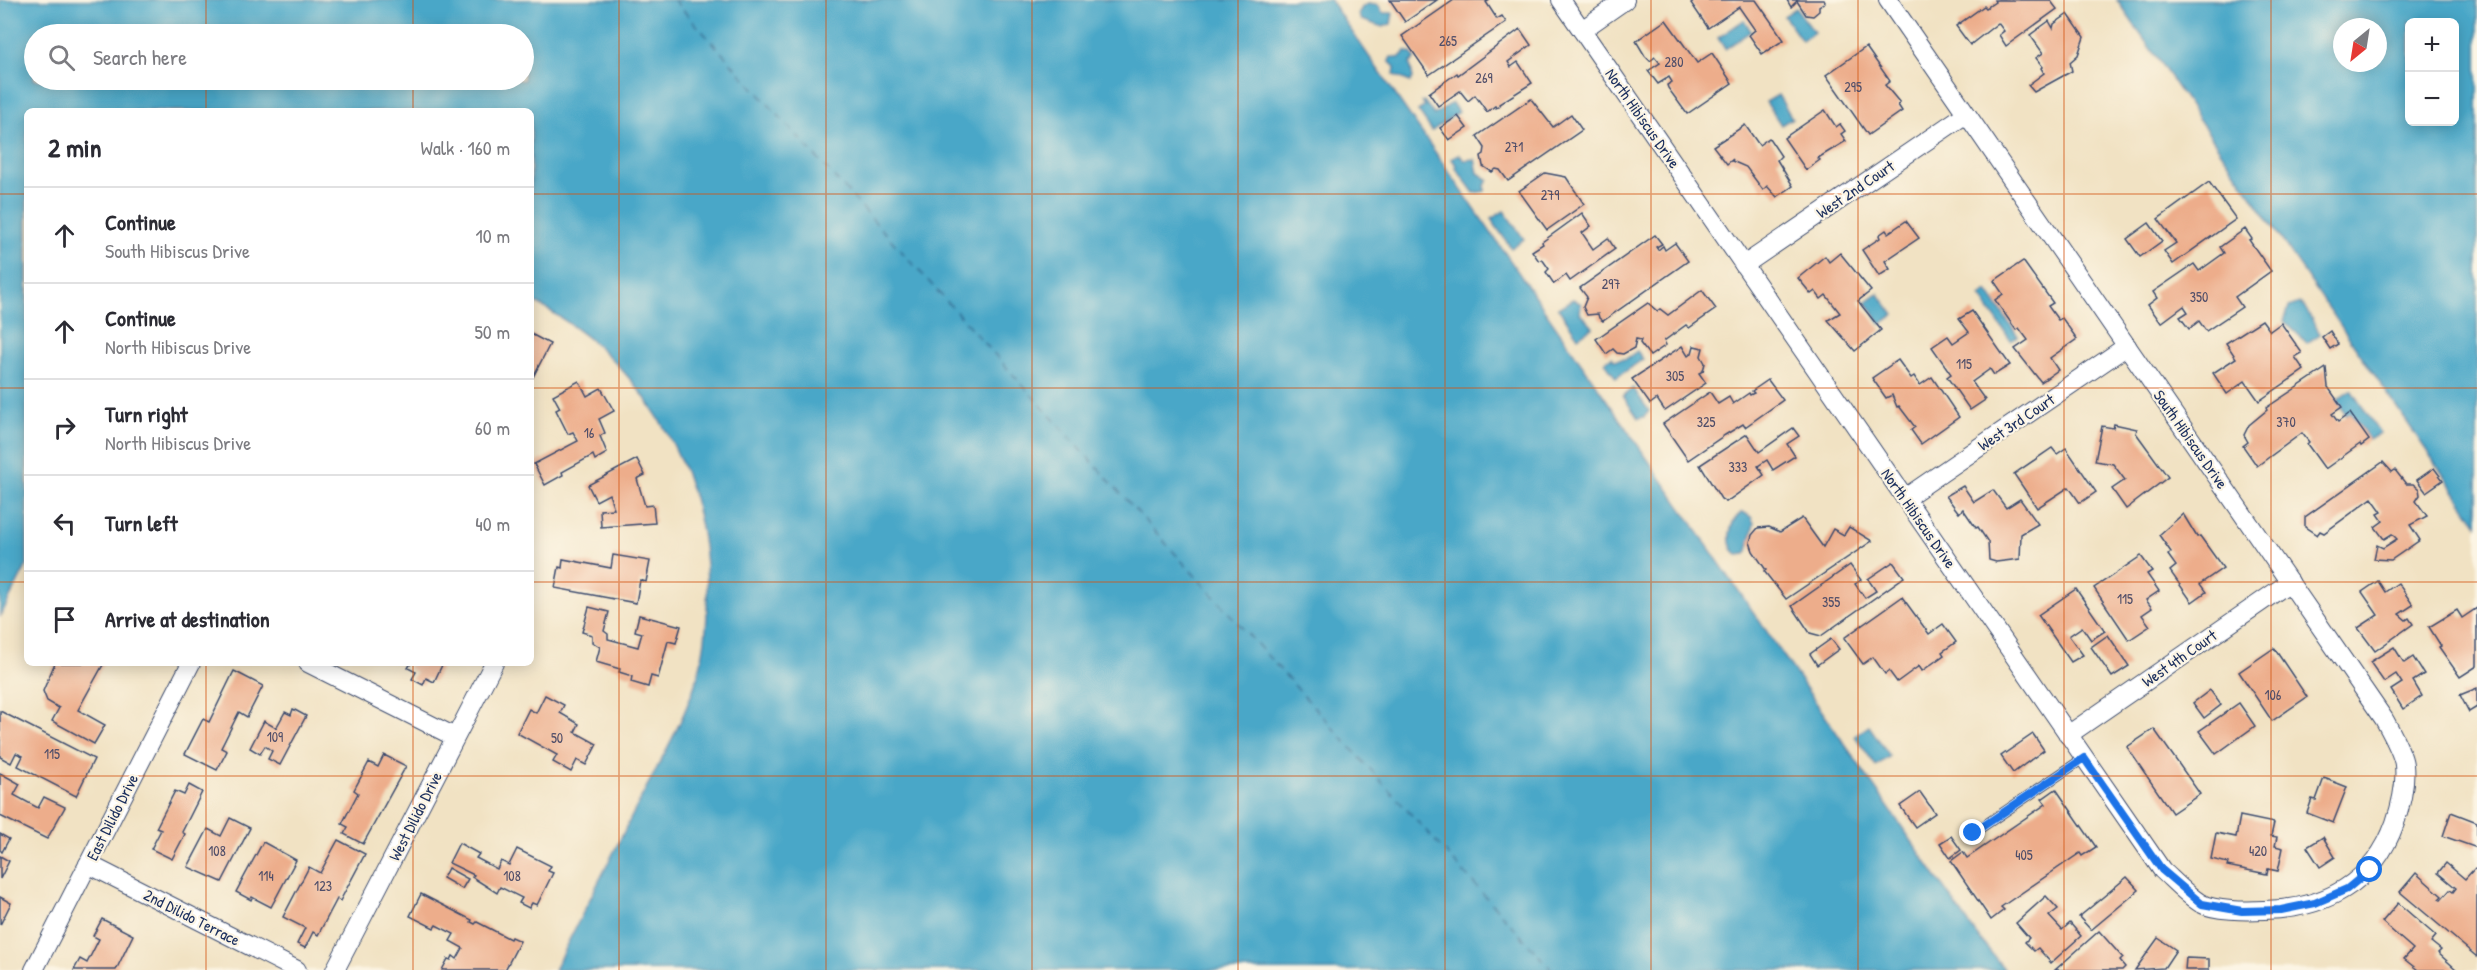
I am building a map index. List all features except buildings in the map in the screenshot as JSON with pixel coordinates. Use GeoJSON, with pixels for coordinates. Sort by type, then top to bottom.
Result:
{"type":"FeatureCollection","features":[{"type":"Feature","properties":{"kind":"street","name":"North Hibiscus Drive"},"geometry":{"type":"LineString","coordinates":[[1561,0],[2162,870],[2202,904],[2242,911],[2281,910],[2315,903],[2347,889]]}},
{"type":"Feature","properties":{"kind":"street"},"geometry":{"type":"LineString","coordinates":[[1582,30],[1625,0]]}},
{"type":"Feature","properties":{"kind":"street","name":"South Hibiscus Drive"},"geometry":{"type":"LineString","coordinates":[[1888,0],[2384,718],[2405,763],[2401,805],[2388,844],[2370,870],[2347,889]]}},
{"type":"Feature","properties":{"kind":"street","name":"West 2nd Court"},"geometry":{"type":"LineString","coordinates":[[1744,265],[1966,114]]}},
{"type":"Feature","properties":{"kind":"street","name":"West 3rd Court"},"geometry":{"type":"LineString","coordinates":[[1905,498],[2127,346]]}},
{"type":"Feature","properties":{"kind":"street","name":"West 4th Court"},"geometry":{"type":"LineString","coordinates":[[2068,735],[2290,582]]}},
{"type":"Feature","properties":{"kind":"street","name":"East Dilido Drive"},"geometry":{"type":"LineString","coordinates":[[34,970],[189,666]]}},
{"type":"Feature","properties":{"kind":"street"},"geometry":{"type":"LineString","coordinates":[[314,666],[455,737]]}},
{"type":"Feature","properties":{"kind":"street","name":"West Dilido Drive"},"geometry":{"type":"LineString","coordinates":[[336,970],[492,666]]}},
{"type":"Feature","properties":{"kind":"street","name":"2nd Dilido Terrace"},"geometry":{"type":"LineString","coordinates":[[88,864],[297,970]]}},
{"type":"Feature","properties":{"kind":"lane"},"geometry":{"type":"LineString","coordinates":[[1973,833],[2084,758]]}},
{"type":"Feature","properties":{"kind":"water"},"geometry":{"type":"Polygon","coordinates":[[[0,0],[1330,0],[1976,934],[2005,970],[554,970],[673,738],[685,710],[702,658],[707,622],[707,587],[703,542],[694,498],[679,457],[659,419],[634,384],[604,352],[570,324],[534,302],[534,108],[24,108],[24,571],[0,617],[0,0]]]}},
{"type":"Feature","properties":{"kind":"water"},"geometry":{"type":"Polygon","coordinates":[[[2117,0],[2477,0],[2477,524],[2117,0]]]}},
{"type":"Feature","properties":{"kind":"water"},"geometry":{"type":"Polygon","coordinates":[[[1378,5],[1383,13],[1393,13],[1391,24],[1383,27],[1361,20],[1358,14],[1363,6],[1378,5]]]}},
{"type":"Feature","properties":{"kind":"water"},"geometry":{"type":"Polygon","coordinates":[[[1796,8],[1814,32],[1802,41],[1784,16],[1796,8]]]}},
{"type":"Feature","properties":{"kind":"water"},"geometry":{"type":"Polygon","coordinates":[[[1744,20],[1751,31],[1725,49],[1718,38],[1744,20]]]}},
{"type":"Feature","properties":{"kind":"water"},"geometry":{"type":"Polygon","coordinates":[[[1406,51],[1415,58],[1410,64],[1413,78],[1410,82],[1394,75],[1395,67],[1389,61],[1391,57],[1399,58],[1406,51]]]}},
{"type":"Feature","properties":{"kind":"water"},"geometry":{"type":"Polygon","coordinates":[[[1778,95],[1792,118],[1781,125],[1766,102],[1778,95]]]}},
{"type":"Feature","properties":{"kind":"water"},"geometry":{"type":"Polygon","coordinates":[[[1424,101],[1434,115],[1452,103],[1458,112],[1432,131],[1418,111],[1425,106],[1422,102],[1424,101]]]}},
{"type":"Feature","properties":{"kind":"water"},"geometry":{"type":"Polygon","coordinates":[[[1459,154],[1464,160],[1475,159],[1478,173],[1489,180],[1485,185],[1485,191],[1474,193],[1455,167],[1452,159],[1459,154]]]}},
{"type":"Feature","properties":{"kind":"water"},"geometry":{"type":"Polygon","coordinates":[[[1504,211],[1524,239],[1511,248],[1491,219],[1504,211]]]}},
{"type":"Feature","properties":{"kind":"water"},"geometry":{"type":"Polygon","coordinates":[[[1987,291],[2018,336],[2011,341],[1980,296],[1987,291]]]}},
{"type":"Feature","properties":{"kind":"water"},"geometry":{"type":"Polygon","coordinates":[[[1878,293],[1894,315],[1881,324],[1866,302],[1878,293]]]}},
{"type":"Feature","properties":{"kind":"water"},"geometry":{"type":"Polygon","coordinates":[[[1573,299],[1581,304],[1580,313],[1593,327],[1578,337],[1558,308],[1573,299]]]}},
{"type":"Feature","properties":{"kind":"water"},"geometry":{"type":"Polygon","coordinates":[[[2299,303],[2304,306],[2320,334],[2307,343],[2284,321],[2289,307],[2299,303]]]}},
{"type":"Feature","properties":{"kind":"water"},"geometry":{"type":"Polygon","coordinates":[[[1637,351],[1643,359],[1616,378],[1605,362],[1612,357],[1614,360],[1626,359],[1637,351]]]}},
{"type":"Feature","properties":{"kind":"water"},"geometry":{"type":"Polygon","coordinates":[[[1633,388],[1649,411],[1644,417],[1638,418],[1623,396],[1633,388]]]}},
{"type":"Feature","properties":{"kind":"water"},"geometry":{"type":"Polygon","coordinates":[[[2351,390],[2380,433],[2369,440],[2351,414],[2346,416],[2337,400],[2351,390]]]}},
{"type":"Feature","properties":{"kind":"water"},"geometry":{"type":"Polygon","coordinates":[[[1743,512],[1751,517],[1754,523],[1748,551],[1746,554],[1738,555],[1731,545],[1730,533],[1734,521],[1743,512]]]}},
{"type":"Feature","properties":{"kind":"water"},"geometry":{"type":"Polygon","coordinates":[[[1869,726],[1890,756],[1876,766],[1855,736],[1869,726]]]}},
{"type":"Feature","properties":{"kind":"ferry route"},"geometry":{"type":"LineString","coordinates":[[674,0],[1552,970]]}},
{"type":"Feature","properties":{"kind":"route"},"geometry":{"type":"LineString","coordinates":[[1973,833],[2084,758],[2162,870],[2202,904],[2242,911],[2281,910],[2315,903],[2347,889],[2370,870]]}}]}
